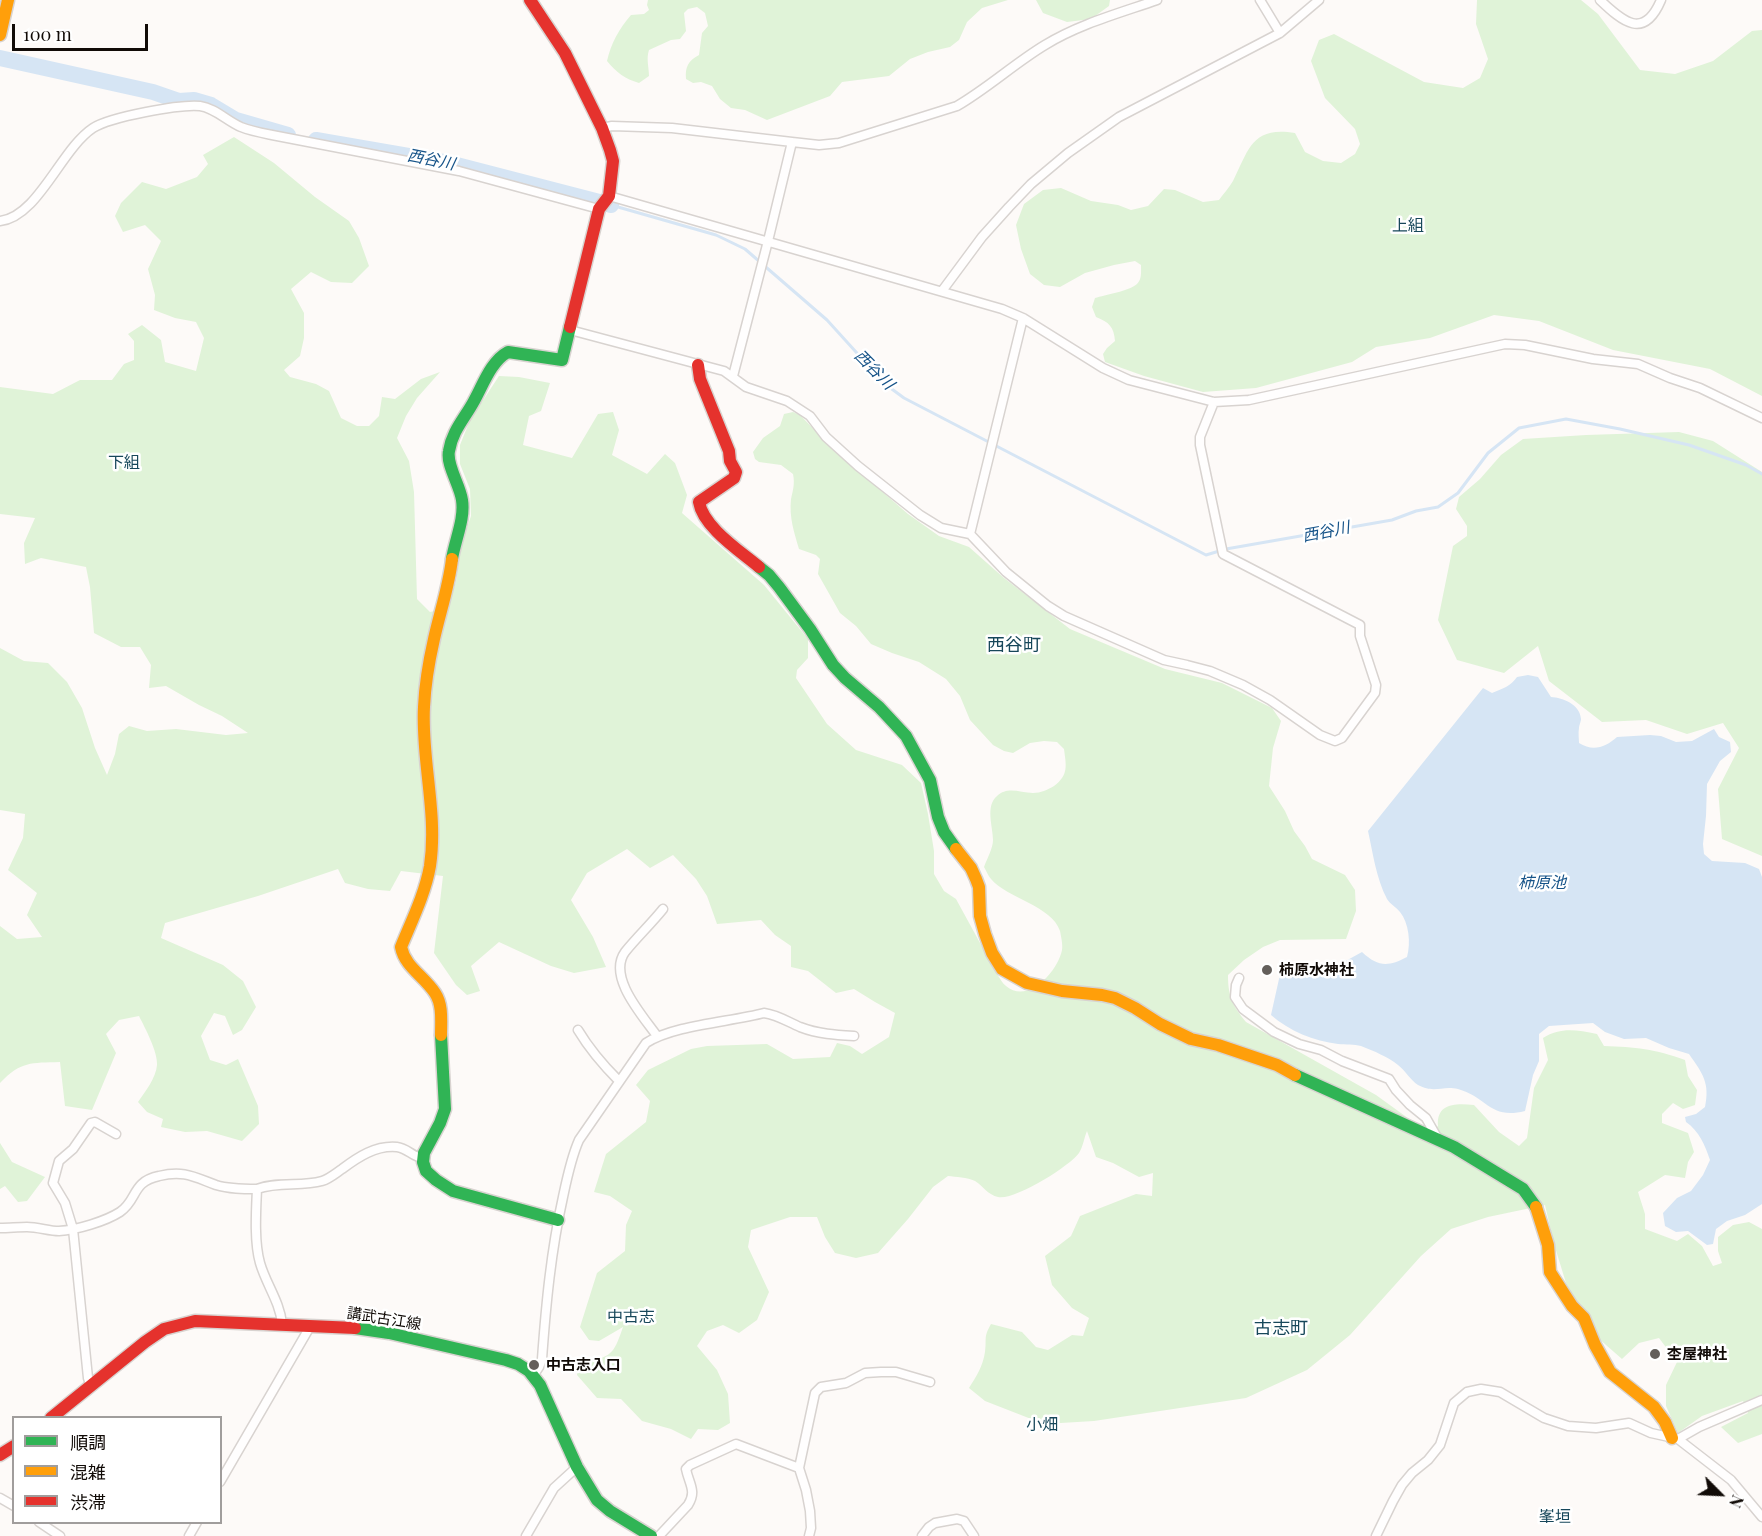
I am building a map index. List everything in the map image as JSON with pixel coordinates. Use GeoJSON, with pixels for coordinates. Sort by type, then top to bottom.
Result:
{"type":"FeatureCollection","features":[{"type":"Feature","properties":{"kind":"street"},"geometry":{"type":"LineString","coordinates":[[0,35],[8,0]]}},
{"type":"Feature","properties":{"kind":"street"},"geometry":{"type":"LineString","coordinates":[[530,0],[565,53],[602,128],[613,161],[609,196],[600,209],[562,360],[508,352],[502,355],[459,423],[448,452],[464,512],[454,544],[450,578],[434,639],[424,704],[425,750],[431,811],[430,863],[425,889],[401,947],[407,963],[435,993],[440,1004],[446,1109],[443,1119],[424,1149],[422,1158],[428,1173],[453,1191],[558,1220]]}},
{"type":"Feature","properties":{"kind":"street"},"geometry":{"type":"LineString","coordinates":[[602,128],[612,126],[672,128],[819,145],[839,143],[957,106],[1046,44],[1085,26],[1157,0]]}},
{"type":"Feature","properties":{"kind":"street"},"geometry":{"type":"LineString","coordinates":[[1260,0],[1280,33]]}},
{"type":"Feature","properties":{"kind":"street"},"geometry":{"type":"LineString","coordinates":[[942,291],[982,237],[1030,184],[1068,153],[1119,117],[1280,33],[1319,0]]}},
{"type":"Feature","properties":{"kind":"street"},"geometry":{"type":"LineString","coordinates":[[1600,0],[1627,22],[1640,24],[1653,16],[1661,0]]}},
{"type":"Feature","properties":{"kind":"street"},"geometry":{"type":"LineString","coordinates":[[0,221],[16,216],[26,208],[92,128],[172,107],[192,105],[204,106],[243,127],[272,135],[459,171],[600,209]]}},
{"type":"Feature","properties":{"kind":"street"},"geometry":{"type":"LineString","coordinates":[[733,376],[792,142]]}},
{"type":"Feature","properties":{"kind":"street"},"geometry":{"type":"LineString","coordinates":[[609,196],[1002,309],[1023,318],[1103,368],[1129,380],[1214,402],[1249,400],[1505,344],[1525,345],[1593,359],[1638,364],[1700,388],[1762,418]]}},
{"type":"Feature","properties":{"kind":"street"},"geometry":{"type":"LineString","coordinates":[[970,534],[1023,318]]}},
{"type":"Feature","properties":{"kind":"street"},"geometry":{"type":"LineString","coordinates":[[570,330],[724,371],[746,387],[787,401],[810,417],[826,437],[858,466],[920,515],[941,528],[970,534],[1006,572],[1064,616],[1164,660],[1188,664],[1243,685],[1270,700],[1320,735],[1335,741],[1342,738],[1375,693],[1376,685],[1360,636],[1360,625],[1222,552],[1200,446],[1200,437],[1214,402]]}},
{"type":"Feature","properties":{"kind":"street"},"geometry":{"type":"LineString","coordinates":[[698,365],[699,379],[736,472],[734,477],[699,502],[700,509],[716,531],[769,575],[810,629],[833,665],[879,707],[906,736],[930,780],[938,817],[944,832],[976,879],[979,887],[980,916],[984,934],[1002,969],[1027,983],[1062,991],[1115,998],[1191,1039],[1277,1065],[1308,1082],[1438,1140],[1490,1167],[1523,1189],[1538,1210],[1548,1245],[1550,1272],[1572,1306],[1584,1318],[1610,1372],[1654,1407],[1675,1438],[1731,1479],[1762,1517]]}},
{"type":"Feature","properties":{"kind":"street"},"geometry":{"type":"LineString","coordinates":[[657,1036],[623,984],[620,971],[624,954],[663,909]]}},
{"type":"Feature","properties":{"kind":"street"},"geometry":{"type":"LineString","coordinates":[[1239,978],[1235,997],[1243,1009],[1274,1032],[1299,1044],[1321,1050],[1342,1061],[1389,1079],[1410,1105],[1426,1118],[1438,1140]]}},
{"type":"Feature","properties":{"kind":"street"},"geometry":{"type":"LineString","coordinates":[[533,1376],[542,1359],[551,1259],[573,1152],[646,1043],[657,1036],[764,1013],[773,1014],[810,1030],[854,1036]]}},
{"type":"Feature","properties":{"kind":"street"},"geometry":{"type":"LineString","coordinates":[[578,1030],[602,1064],[619,1082]]}},
{"type":"Feature","properties":{"kind":"street"},"geometry":{"type":"LineString","coordinates":[[91,1387],[88,1378],[73,1228],[64,1203],[53,1183],[59,1161],[73,1149],[91,1123],[95,1122],[116,1134]]}},
{"type":"Feature","properties":{"kind":"street"},"geometry":{"type":"LineString","coordinates":[[0,1228],[28,1227],[58,1231],[113,1216],[129,1204],[139,1186],[148,1179],[159,1176],[189,1174],[217,1185],[257,1189],[270,1184],[323,1180],[356,1158],[375,1149],[399,1147],[422,1158]]}},
{"type":"Feature","properties":{"kind":"street"},"geometry":{"type":"LineString","coordinates":[[257,1189],[257,1251],[280,1312],[282,1324]]}},
{"type":"Feature","properties":{"kind":"street","name":"講武古江線"},"geometry":{"type":"LineString","coordinates":[[54,1416],[145,1342],[164,1329],[177,1324],[195,1321],[282,1324],[352,1328],[389,1333],[518,1364],[540,1385],[577,1467],[597,1500],[610,1511],[651,1536]]}},
{"type":"Feature","properties":{"kind":"street"},"geometry":{"type":"LineString","coordinates":[[222,1479],[311,1326]]}},
{"type":"Feature","properties":{"kind":"street"},"geometry":{"type":"LineString","coordinates":[[809,1536],[810,1511],[798,1468],[815,1392],[826,1386],[846,1383],[866,1373],[896,1372],[930,1382]]}},
{"type":"Feature","properties":{"kind":"street"},"geometry":{"type":"LineString","coordinates":[[1376,1536],[1402,1485],[1440,1445],[1454,1403],[1460,1396],[1475,1389],[1500,1392],[1544,1418],[1568,1426],[1596,1428],[1629,1423],[1651,1433],[1675,1438],[1762,1400]]}},
{"type":"Feature","properties":{"kind":"street"},"geometry":{"type":"LineString","coordinates":[[659,1536],[692,1499],[693,1492],[686,1469],[690,1465],[736,1444],[798,1468]]}},
{"type":"Feature","properties":{"kind":"street"},"geometry":{"type":"LineString","coordinates":[[526,1536],[554,1488],[577,1467]]}},
{"type":"Feature","properties":{"kind":"street"},"geometry":{"type":"LineString","coordinates":[[922,1536],[935,1523],[957,1519],[964,1521],[974,1536]]}},
{"type":"Feature","properties":{"kind":"street"},"geometry":{"type":"LineString","coordinates":[[42,1524],[60,1536]]}},
{"type":"Feature","properties":{"kind":"green space"},"geometry":{"type":"Polygon","coordinates":[[[648,0],[1008,0],[982,8],[967,22],[959,40],[950,47],[910,59],[889,76],[842,82],[830,96],[767,120],[745,110],[731,108],[720,99],[712,86],[701,82],[693,83],[686,79],[688,65],[699,55],[702,33],[708,26],[705,13],[697,7],[688,9],[684,13],[686,31],[680,39],[671,40],[649,50],[649,76],[639,83],[614,69],[607,61],[616,36],[631,15],[644,14],[649,10],[648,0]]]}},
{"type":"Feature","properties":{"kind":"green space"},"geometry":{"type":"Polygon","coordinates":[[[1036,0],[1110,0],[1109,6],[1091,19],[1067,22],[1043,13],[1036,0]]]}},
{"type":"Feature","properties":{"kind":"green space"},"geometry":{"type":"Polygon","coordinates":[[[1477,0],[1581,0],[1598,14],[1640,70],[1675,74],[1713,61],[1752,31],[1762,30],[1762,396],[1710,369],[1613,350],[1539,321],[1494,315],[1430,338],[1376,347],[1352,362],[1256,388],[1203,392],[1144,376],[1105,362],[1103,354],[1115,341],[1110,326],[1096,317],[1092,307],[1095,298],[1123,291],[1137,284],[1141,265],[1135,261],[1114,265],[1085,273],[1060,287],[1044,285],[1030,274],[1016,225],[1024,204],[1043,190],[1061,188],[1091,201],[1118,205],[1131,210],[1148,206],[1164,189],[1175,190],[1203,202],[1219,200],[1233,181],[1248,150],[1254,142],[1269,133],[1295,133],[1305,152],[1323,161],[1341,163],[1355,154],[1360,144],[1355,129],[1325,98],[1311,61],[1319,40],[1334,34],[1424,82],[1463,88],[1480,78],[1488,59],[1476,24],[1477,0]]]}},
{"type":"Feature","properties":{"kind":"green space"},"geometry":{"type":"Polygon","coordinates":[[[234,137],[274,163],[315,197],[349,221],[359,238],[369,266],[352,283],[331,282],[311,272],[291,289],[304,313],[304,338],[300,356],[284,370],[290,377],[316,384],[329,391],[341,418],[357,426],[369,426],[379,416],[382,397],[395,399],[421,379],[440,372],[417,398],[397,438],[409,461],[414,492],[417,599],[430,612],[448,608],[456,581],[462,542],[471,516],[470,489],[460,464],[460,445],[470,420],[499,376],[550,383],[541,411],[529,416],[523,445],[572,458],[598,414],[613,412],[619,430],[612,455],[647,474],[665,454],[675,463],[687,495],[682,513],[764,585],[808,639],[808,658],[797,670],[796,678],[827,724],[856,750],[902,765],[921,783],[934,851],[934,874],[944,891],[956,899],[1002,982],[1015,991],[1032,988],[1048,976],[1059,958],[1062,941],[1060,931],[1048,915],[998,886],[988,875],[984,867],[993,843],[991,805],[997,796],[1005,791],[1036,793],[1054,786],[1064,774],[1066,765],[1064,749],[1057,742],[1044,741],[1030,743],[1013,753],[993,745],[970,720],[960,696],[946,679],[919,662],[871,644],[856,626],[840,613],[818,574],[820,559],[816,555],[799,549],[791,512],[793,474],[781,465],[759,462],[755,459],[753,452],[763,438],[780,426],[784,414],[793,412],[800,415],[832,448],[908,514],[939,536],[969,547],[1004,578],[1070,629],[1165,669],[1222,683],[1272,708],[1281,721],[1273,748],[1269,786],[1312,859],[1345,875],[1355,890],[1356,911],[1346,939],[1280,940],[1263,947],[1244,960],[1228,975],[1230,995],[1238,1011],[1246,1022],[1376,1095],[1430,1134],[1438,1126],[1440,1113],[1448,1106],[1474,1105],[1499,1132],[1519,1146],[1527,1138],[1534,1088],[1548,1060],[1543,1038],[1556,1032],[1582,1031],[1597,1034],[1604,1046],[1645,1049],[1685,1060],[1688,1076],[1697,1090],[1695,1105],[1683,1109],[1673,1103],[1662,1114],[1662,1123],[1688,1133],[1694,1152],[1688,1162],[1685,1178],[1665,1175],[1638,1192],[1645,1214],[1645,1229],[1677,1241],[1688,1234],[1702,1246],[1713,1266],[1722,1263],[1718,1251],[1718,1237],[1733,1225],[1749,1222],[1762,1229],[1762,1434],[1738,1443],[1721,1427],[1748,1413],[1743,1401],[1702,1416],[1678,1433],[1666,1406],[1666,1385],[1677,1362],[1659,1338],[1639,1343],[1622,1359],[1598,1338],[1588,1312],[1575,1299],[1566,1283],[1545,1205],[1488,1217],[1451,1229],[1421,1256],[1350,1335],[1307,1370],[1246,1398],[1094,1421],[1044,1424],[985,1401],[969,1388],[983,1362],[986,1335],[991,1324],[1022,1332],[1036,1347],[1048,1350],[1072,1335],[1083,1336],[1089,1318],[1072,1308],[1052,1285],[1045,1256],[1071,1236],[1080,1216],[1136,1194],[1152,1196],[1153,1173],[1139,1177],[1096,1157],[1087,1131],[1080,1151],[1074,1159],[1054,1174],[1016,1194],[998,1197],[972,1180],[948,1176],[933,1187],[878,1253],[856,1258],[835,1253],[817,1217],[790,1217],[751,1230],[748,1247],[769,1292],[757,1320],[739,1333],[723,1325],[707,1331],[697,1346],[717,1370],[728,1394],[730,1423],[718,1430],[698,1429],[691,1439],[671,1429],[642,1421],[621,1399],[597,1398],[577,1375],[578,1366],[586,1359],[602,1358],[611,1352],[618,1342],[623,1327],[599,1341],[589,1340],[580,1327],[597,1273],[625,1251],[626,1225],[632,1211],[610,1196],[594,1192],[606,1154],[646,1122],[650,1101],[636,1085],[648,1070],[691,1049],[707,1046],[767,1044],[793,1059],[830,1057],[837,1043],[850,1046],[862,1054],[889,1037],[895,1013],[854,989],[836,993],[808,971],[791,967],[791,946],[775,935],[761,920],[717,924],[707,896],[696,879],[673,855],[650,868],[627,849],[587,873],[571,900],[593,937],[606,967],[574,973],[551,966],[499,942],[471,966],[480,991],[467,995],[456,985],[434,953],[443,876],[401,871],[390,891],[368,889],[345,883],[338,869],[258,896],[165,923],[161,938],[223,965],[243,981],[256,1007],[242,1030],[233,1035],[225,1016],[214,1013],[201,1036],[210,1060],[226,1065],[238,1059],[258,1106],[259,1124],[242,1141],[207,1131],[185,1132],[161,1127],[163,1119],[147,1112],[138,1102],[152,1080],[157,1065],[148,1033],[139,1016],[119,1020],[106,1034],[116,1053],[92,1110],[65,1106],[60,1062],[21,1067],[0,1083],[0,926],[17,939],[42,937],[27,915],[37,893],[8,870],[23,838],[25,814],[0,810],[0,648],[24,661],[48,663],[67,682],[82,708],[95,748],[107,775],[119,734],[129,726],[147,731],[176,729],[226,735],[248,733],[222,716],[166,686],[149,688],[151,665],[140,647],[121,647],[94,633],[86,567],[41,558],[25,564],[24,543],[35,518],[0,514],[0,387],[53,394],[80,380],[112,380],[124,364],[134,360],[134,341],[128,334],[142,325],[161,340],[165,362],[196,371],[204,338],[196,322],[175,318],[154,310],[155,295],[148,269],[161,241],[145,225],[123,232],[115,216],[121,203],[142,182],[166,189],[197,177],[208,164],[203,155],[234,137]]]}},
{"type":"Feature","properties":{"kind":"green space"},"geometry":{"type":"Polygon","coordinates":[[[1679,432],[1713,441],[1762,472],[1762,856],[1722,839],[1718,789],[1739,748],[1723,723],[1687,734],[1646,720],[1602,722],[1549,681],[1538,646],[1504,673],[1457,660],[1438,620],[1453,546],[1467,536],[1467,526],[1456,509],[1459,497],[1480,479],[1501,455],[1523,439],[1679,432]]]}},
{"type":"Feature","properties":{"kind":"green space"},"geometry":{"type":"Polygon","coordinates":[[[0,1143],[12,1162],[45,1177],[27,1201],[18,1202],[5,1186],[0,1189],[0,1143]]]}},
{"type":"Feature","properties":{"kind":"water","name":"柿原池"},"geometry":{"type":"Polygon","coordinates":[[[1528,675],[1538,677],[1551,697],[1566,700],[1578,709],[1581,719],[1579,743],[1584,746],[1594,748],[1617,737],[1650,735],[1661,736],[1676,742],[1692,741],[1714,729],[1719,737],[1730,742],[1731,752],[1720,761],[1707,784],[1703,844],[1704,854],[1712,861],[1745,863],[1759,869],[1762,877],[1762,1204],[1716,1229],[1713,1244],[1707,1245],[1688,1231],[1676,1232],[1665,1226],[1663,1213],[1677,1198],[1691,1191],[1703,1175],[1710,1160],[1701,1139],[1686,1122],[1685,1117],[1696,1114],[1705,1107],[1707,1091],[1704,1079],[1689,1054],[1646,1038],[1624,1039],[1605,1032],[1593,1023],[1549,1026],[1539,1034],[1539,1061],[1533,1075],[1525,1111],[1513,1113],[1496,1110],[1458,1089],[1424,1088],[1415,1083],[1398,1065],[1381,1054],[1361,1046],[1329,1043],[1311,1038],[1286,1026],[1271,1015],[1281,970],[1342,963],[1362,952],[1373,961],[1383,964],[1394,963],[1407,957],[1409,940],[1407,927],[1403,917],[1388,901],[1383,891],[1368,831],[1483,688],[1492,693],[1503,689],[1517,677],[1528,675]]]}},
{"type":"Feature","properties":{"kind":"waterway","name":"西谷川"},"geometry":{"type":"LineString","coordinates":[[0,58],[153,92],[179,101],[194,100],[211,105],[236,120],[288,135]]}},
{"type":"Feature","properties":{"kind":"waterway","name":"西谷川"},"geometry":{"type":"LineString","coordinates":[[316,140],[449,163],[611,205]]}},
{"type":"Feature","properties":{"kind":"waterway","name":"西谷川"},"geometry":{"type":"LineString","coordinates":[[611,205],[716,235],[745,249],[827,320],[885,384],[904,398],[1206,555],[1226,549],[1392,520],[1416,511],[1438,507],[1458,493],[1488,453],[1519,428],[1566,419],[1689,445],[1746,465],[1762,474]]}},
{"type":"Feature","properties":{"kind":"traffic: fast"},"geometry":{"type":"LineString","coordinates":[[452,559],[463,507],[449,457],[456,431],[488,374],[502,356],[508,352],[562,360],[570,327]]}},
{"type":"Feature","properties":{"kind":"traffic: fast"},"geometry":{"type":"LineString","coordinates":[[759,567],[779,587],[833,665],[879,707],[906,736],[930,780],[938,817],[944,832],[956,849]]}},
{"type":"Feature","properties":{"kind":"traffic: fast"},"geometry":{"type":"LineString","coordinates":[[441,1035],[445,1109],[424,1153],[423,1162],[426,1171],[453,1191],[558,1220]]}},
{"type":"Feature","properties":{"kind":"traffic: fast"},"geometry":{"type":"LineString","coordinates":[[1295,1075],[1454,1147],[1523,1189],[1536,1207]]}},
{"type":"Feature","properties":{"kind":"traffic: fast"},"geometry":{"type":"LineString","coordinates":[[355,1328],[389,1333],[506,1360],[529,1371],[540,1385],[577,1467],[597,1500],[610,1511],[651,1536]]}},
{"type":"Feature","properties":{"kind":"traffic: slow"},"geometry":{"type":"LineString","coordinates":[[0,35],[8,0]]}},
{"type":"Feature","properties":{"kind":"traffic: slow"},"geometry":{"type":"LineString","coordinates":[[441,1035],[438,998],[406,960],[401,947],[422,897],[430,866],[432,826],[424,727],[426,681],[452,559]]}},
{"type":"Feature","properties":{"kind":"traffic: slow"},"geometry":{"type":"LineString","coordinates":[[956,849],[971,868],[976,879],[979,887],[980,916],[985,934],[992,953],[1002,969],[1027,983],[1062,991],[1115,998],[1191,1039],[1218,1045],[1277,1065],[1295,1075]]}},
{"type":"Feature","properties":{"kind":"traffic: slow"},"geometry":{"type":"LineString","coordinates":[[1536,1207],[1548,1245],[1550,1272],[1572,1306],[1584,1318],[1595,1345],[1610,1372],[1654,1407],[1665,1422],[1672,1438]]}},
{"type":"Feature","properties":{"kind":"traffic: jam"},"geometry":{"type":"LineString","coordinates":[[530,0],[565,53],[602,128],[613,161],[609,196],[599,209],[570,327]]}},
{"type":"Feature","properties":{"kind":"traffic: jam"},"geometry":{"type":"LineString","coordinates":[[698,365],[700,379],[736,472],[734,478],[699,502],[707,520],[715,529],[759,567]]}},
{"type":"Feature","properties":{"kind":"traffic: jam"},"geometry":{"type":"LineString","coordinates":[[53,1416],[164,1329],[195,1321],[355,1328]]}},
{"type":"Feature","properties":{"kind":"traffic: jam"},"geometry":{"type":"LineString","coordinates":[[0,1455],[12,1447]]}},
{"type":"Feature","properties":{"kind":"place","name":"柿原水神社"},"geometry":{"type":"Point","coordinates":[1267,970]}},
{"type":"Feature","properties":{"kind":"place","name":"杢屋神社"},"geometry":{"type":"Point","coordinates":[1655,1354]}},
{"type":"Feature","properties":{"kind":"place","name":"中古志入口"},"geometry":{"type":"Point","coordinates":[534,1365]}},
{"type":"Feature","properties":{"kind":"district","name":"上組"},"geometry":{"type":"Point","coordinates":[1408,226]}},
{"type":"Feature","properties":{"kind":"district","name":"下組"},"geometry":{"type":"Point","coordinates":[124,463]}},
{"type":"Feature","properties":{"kind":"district","name":"西谷町"},"geometry":{"type":"Point","coordinates":[1014,645]}},
{"type":"Feature","properties":{"kind":"district","name":"中古志"},"geometry":{"type":"Point","coordinates":[631,1317]}},
{"type":"Feature","properties":{"kind":"district","name":"古志町"},"geometry":{"type":"Point","coordinates":[1281,1328]}},
{"type":"Feature","properties":{"kind":"district","name":"小畑"},"geometry":{"type":"Point","coordinates":[1042,1425]}},
{"type":"Feature","properties":{"kind":"district","name":"峯垣"},"geometry":{"type":"Point","coordinates":[1555,1517]}}]}
